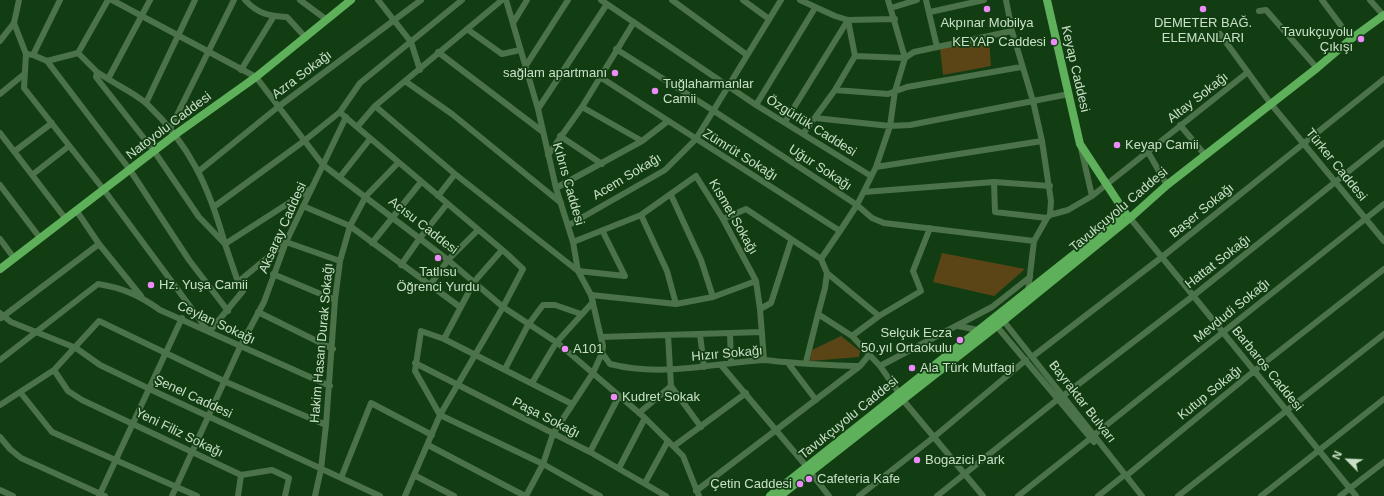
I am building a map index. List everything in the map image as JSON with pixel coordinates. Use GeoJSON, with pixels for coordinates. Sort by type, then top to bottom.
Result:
{"type":"FeatureCollection","features":[{"type":"Feature","properties":{"kind":"main road","name":"Natoyolu Caddesi"},"geometry":{"type":"LineString","coordinates":[[0,270],[65,218],[154,151],[173,132],[256,77],[351,0]]}},
{"type":"Feature","properties":{"kind":"main road","name":"Keyap Caddesi"},"geometry":{"type":"LineString","coordinates":[[1048,0],[1080,144],[1122,210],[1130,218]]}},
{"type":"Feature","properties":{"kind":"main road","name":"Tavukçuyolu Caddesi"},"geometry":{"type":"LineString","coordinates":[[770,496],[809,470],[997,320],[1130,218],[1167,185],[1352,39],[1384,16]]}},
{"type":"Feature","properties":{"kind":"main road","name":"Tavukçuyolu Caddesi"},"geometry":{"type":"LineString","coordinates":[[901,396],[978,330],[997,320],[1028,291],[1120,216],[1122,210]]}},
{"type":"Feature","properties":{"kind":"main road"},"geometry":{"type":"LineString","coordinates":[[780,496],[809,470]]}},
{"type":"Feature","properties":{"kind":"street"},"geometry":{"type":"LineString","coordinates":[[0,41],[14,23],[19,0]]}},
{"type":"Feature","properties":{"kind":"street"},"geometry":{"type":"LineString","coordinates":[[33,55],[60,0]]}},
{"type":"Feature","properties":{"kind":"street"},"geometry":{"type":"LineString","coordinates":[[47,61],[78,53],[108,0]]}},
{"type":"Feature","properties":{"kind":"street","name":"Acısu Caddesi"},"geometry":{"type":"LineString","coordinates":[[112,0],[256,77],[323,165],[394,217],[448,260],[503,307],[556,343],[593,372],[645,418],[674,446],[682,456],[698,494]]}},
{"type":"Feature","properties":{"kind":"street"},"geometry":{"type":"LineString","coordinates":[[108,79],[150,0]]}},
{"type":"Feature","properties":{"kind":"street"},"geometry":{"type":"LineString","coordinates":[[146,103],[195,0]]}},
{"type":"Feature","properties":{"kind":"street"},"geometry":{"type":"LineString","coordinates":[[173,132],[209,51],[234,0]]}},
{"type":"Feature","properties":{"kind":"street"},"geometry":{"type":"LineString","coordinates":[[245,0],[254,10],[274,16],[287,17],[306,38]]}},
{"type":"Feature","properties":{"kind":"street"},"geometry":{"type":"LineString","coordinates":[[300,0],[327,20]]}},
{"type":"Feature","properties":{"kind":"street"},"geometry":{"type":"LineString","coordinates":[[378,0],[411,42],[420,70]]}},
{"type":"Feature","properties":{"kind":"street","name":"Azra Sokağı"},"geometry":{"type":"LineString","coordinates":[[199,171],[278,107],[421,0]]}},
{"type":"Feature","properties":{"kind":"street"},"geometry":{"type":"LineString","coordinates":[[214,206],[304,141],[340,112],[360,83],[462,0]]}},
{"type":"Feature","properties":{"kind":"street"},"geometry":{"type":"LineString","coordinates":[[357,127],[375,106],[502,0]]}},
{"type":"Feature","properties":{"kind":"street","name":"Kıbrıs Caddesi"},"geometry":{"type":"LineString","coordinates":[[506,0],[524,67],[538,109],[556,188],[569,225],[578,271],[591,295],[593,302],[601,337],[602,354],[593,372],[553,434],[543,464],[526,496]]}},
{"type":"Feature","properties":{"kind":"street"},"geometry":{"type":"LineString","coordinates":[[513,23],[527,0]]}},
{"type":"Feature","properties":{"kind":"street"},"geometry":{"type":"LineString","coordinates":[[524,67],[568,0]]}},
{"type":"Feature","properties":{"kind":"street","name":"Özgürlük Caddesi"},"geometry":{"type":"LineString","coordinates":[[601,0],[756,105],[871,176]]}},
{"type":"Feature","properties":{"kind":"street"},"geometry":{"type":"LineString","coordinates":[[672,0],[747,55]]}},
{"type":"Feature","properties":{"kind":"street"},"geometry":{"type":"LineString","coordinates":[[743,0],[769,19]]}},
{"type":"Feature","properties":{"kind":"street","name":"Acem Sokağı"},"geometry":{"type":"LineString","coordinates":[[569,225],[666,170],[696,140],[781,0]]}},
{"type":"Feature","properties":{"kind":"street"},"geometry":{"type":"LineString","coordinates":[[800,0],[814,8],[848,20],[894,19]]}},
{"type":"Feature","properties":{"kind":"street"},"geometry":{"type":"LineString","coordinates":[[821,260],[864,192],[876,167],[890,126],[895,91],[905,58],[888,0]]}},
{"type":"Feature","properties":{"kind":"street"},"geometry":{"type":"LineString","coordinates":[[891,8],[917,0]]}},
{"type":"Feature","properties":{"kind":"street"},"geometry":{"type":"LineString","coordinates":[[926,0],[930,12],[936,47]]}},
{"type":"Feature","properties":{"kind":"street"},"geometry":{"type":"LineString","coordinates":[[930,12],[984,0]]}},
{"type":"Feature","properties":{"kind":"street"},"geometry":{"type":"LineString","coordinates":[[1006,0],[1021,67],[1033,101],[1050,186],[1051,201],[1049,217],[1034,241],[1028,291]]}},
{"type":"Feature","properties":{"kind":"street"},"geometry":{"type":"LineString","coordinates":[[1322,0],[1352,39]]}},
{"type":"Feature","properties":{"kind":"street"},"geometry":{"type":"LineString","coordinates":[[1370,0],[1384,16]]}},
{"type":"Feature","properties":{"kind":"street"},"geometry":{"type":"LineString","coordinates":[[538,109],[607,4]]}},
{"type":"Feature","properties":{"kind":"street"},"geometry":{"type":"LineString","coordinates":[[756,105],[814,8]]}},
{"type":"Feature","properties":{"kind":"street"},"geometry":{"type":"LineString","coordinates":[[1259,10],[1266,10],[1317,68]]}},
{"type":"Feature","properties":{"kind":"street"},"geometry":{"type":"LineString","coordinates":[[241,70],[274,16]]}},
{"type":"Feature","properties":{"kind":"street"},"geometry":{"type":"LineString","coordinates":[[803,134],[835,90],[855,56],[848,20]]}},
{"type":"Feature","properties":{"kind":"street"},"geometry":{"type":"LineString","coordinates":[[785,122],[848,20]]}},
{"type":"Feature","properties":{"kind":"street"},"geometry":{"type":"LineString","coordinates":[[548,155],[582,107],[616,49],[634,22]]}},
{"type":"Feature","properties":{"kind":"street"},"geometry":{"type":"LineString","coordinates":[[14,23],[26,54],[23,75],[24,88],[104,190],[209,332],[228,311],[242,291],[225,244],[214,206],[199,171],[173,132],[146,103],[98,72],[78,53]]}},
{"type":"Feature","properties":{"kind":"street"},"geometry":{"type":"LineString","coordinates":[[467,29],[502,54],[520,50]]}},
{"type":"Feature","properties":{"kind":"street"},"geometry":{"type":"LineString","coordinates":[[855,56],[905,58],[914,52],[1012,31]]}},
{"type":"Feature","properties":{"kind":"street","name":"Türker Caddesi"},"geometry":{"type":"LineString","coordinates":[[1220,34],[1271,104],[1305,143],[1384,241]]}},
{"type":"Feature","properties":{"kind":"street","name":"Uğur Sokağı"},"geometry":{"type":"LineString","coordinates":[[616,49],[714,111],[857,205],[872,218],[880,222],[1034,241]]}},
{"type":"Feature","properties":{"kind":"street"},"geometry":{"type":"LineString","coordinates":[[438,52],[543,132]]}},
{"type":"Feature","properties":{"kind":"street"},"geometry":{"type":"LineString","coordinates":[[26,54],[33,55],[47,61],[130,170],[189,260],[228,311]]}},
{"type":"Feature","properties":{"kind":"street"},"geometry":{"type":"LineString","coordinates":[[835,90],[888,94],[907,87],[1021,67]]}},
{"type":"Feature","properties":{"kind":"street"},"geometry":{"type":"LineString","coordinates":[[98,72],[96,77],[98,81],[154,151],[199,217],[225,244]]}},
{"type":"Feature","properties":{"kind":"street","name":"Altay Sokağı"},"geometry":{"type":"LineString","coordinates":[[1049,217],[1068,210],[1092,196],[1248,72]]}},
{"type":"Feature","properties":{"kind":"street"},"geometry":{"type":"LineString","coordinates":[[0,94],[23,75]]}},
{"type":"Feature","properties":{"kind":"street","name":"Zümrüt Sokağı"},"geometry":{"type":"LineString","coordinates":[[600,77],[840,231]]}},
{"type":"Feature","properties":{"kind":"street","name":"Başer Sokağı"},"geometry":{"type":"LineString","coordinates":[[1032,357],[1162,257],[1384,79]]}},
{"type":"Feature","properties":{"kind":"street"},"geometry":{"type":"LineString","coordinates":[[405,81],[452,114],[561,204]]}},
{"type":"Feature","properties":{"kind":"street"},"geometry":{"type":"LineString","coordinates":[[815,118],[890,126],[940,120],[1069,94]]}},
{"type":"Feature","properties":{"kind":"street"},"geometry":{"type":"LineString","coordinates":[[375,106],[455,174],[578,271],[624,276],[603,232]]}},
{"type":"Feature","properties":{"kind":"street"},"geometry":{"type":"LineString","coordinates":[[582,107],[642,141]]}},
{"type":"Feature","properties":{"kind":"street"},"geometry":{"type":"LineString","coordinates":[[340,112],[523,269],[476,355],[440,415],[428,445],[404,496]]}},
{"type":"Feature","properties":{"kind":"street","name":"Aksaray Caddesi"},"geometry":{"type":"LineString","coordinates":[[172,496],[226,382],[240,347],[258,312],[286,242],[346,117]]}},
{"type":"Feature","properties":{"kind":"street"},"geometry":{"type":"LineString","coordinates":[[556,188],[642,141],[668,121]]}},
{"type":"Feature","properties":{"kind":"street"},"geometry":{"type":"LineString","coordinates":[[15,151],[52,123]]}},
{"type":"Feature","properties":{"kind":"street"},"geometry":{"type":"LineString","coordinates":[[1180,125],[1205,155]]}},
{"type":"Feature","properties":{"kind":"street"},"geometry":{"type":"LineString","coordinates":[[0,133],[65,218]]}},
{"type":"Feature","properties":{"kind":"street"},"geometry":{"type":"LineString","coordinates":[[560,136],[602,164]]}},
{"type":"Feature","properties":{"kind":"street"},"geometry":{"type":"LineString","coordinates":[[340,177],[370,138]]}},
{"type":"Feature","properties":{"kind":"street"},"geometry":{"type":"LineString","coordinates":[[876,167],[1042,141]]}},
{"type":"Feature","properties":{"kind":"street","name":"Hattat Sokağı"},"geometry":{"type":"LineString","coordinates":[[937,496],[1336,183],[1384,143]]}},
{"type":"Feature","properties":{"kind":"street","name":"Keyap Caddesi"},"geometry":{"type":"LineString","coordinates":[[1080,144],[1092,196]]}},
{"type":"Feature","properties":{"kind":"street"},"geometry":{"type":"LineString","coordinates":[[32,175],[69,146]]}},
{"type":"Feature","properties":{"kind":"street"},"geometry":{"type":"LineString","coordinates":[[1148,152],[1167,185]]}},
{"type":"Feature","properties":{"kind":"street","name":"Hakim Hasan Durak Sokağı"},"geometry":{"type":"LineString","coordinates":[[315,496],[321,469],[326,425],[333,349],[335,300],[340,261],[350,226],[366,196],[398,163]]}},
{"type":"Feature","properties":{"kind":"street"},"geometry":{"type":"LineString","coordinates":[[438,196],[455,174]]}},
{"type":"Feature","properties":{"kind":"street","name":"Kısmet Sokağı"},"geometry":{"type":"LineString","coordinates":[[573,242],[603,232],[641,215],[696,176],[723,219],[756,281],[764,360]]}},
{"type":"Feature","properties":{"kind":"street"},"geometry":{"type":"LineString","coordinates":[[372,244],[421,182]]}},
{"type":"Feature","properties":{"kind":"street"},"geometry":{"type":"LineString","coordinates":[[864,192],[994,182],[1050,186]]}},
{"type":"Feature","properties":{"kind":"street"},"geometry":{"type":"LineString","coordinates":[[994,182],[995,212],[1049,217]]}},
{"type":"Feature","properties":{"kind":"street"},"geometry":{"type":"LineString","coordinates":[[0,185],[40,238]]}},
{"type":"Feature","properties":{"kind":"street"},"geometry":{"type":"LineString","coordinates":[[225,244],[313,187]]}},
{"type":"Feature","properties":{"kind":"street"},"geometry":{"type":"LineString","coordinates":[[671,195],[701,260],[713,297]]}},
{"type":"Feature","properties":{"kind":"street"},"geometry":{"type":"LineString","coordinates":[[401,265],[447,204]]}},
{"type":"Feature","properties":{"kind":"street","name":"Mevdudi Sokağı"},"geometry":{"type":"LineString","coordinates":[[1018,496],[1384,204]]}},
{"type":"Feature","properties":{"kind":"street"},"geometry":{"type":"LineString","coordinates":[[303,206],[350,226],[372,244],[460,307]]}},
{"type":"Feature","properties":{"kind":"street"},"geometry":{"type":"LineString","coordinates":[[723,219],[746,209],[821,260],[827,273],[879,316]]}},
{"type":"Feature","properties":{"kind":"street"},"geometry":{"type":"LineString","coordinates":[[76,210],[99,244],[141,296]]}},
{"type":"Feature","properties":{"kind":"street"},"geometry":{"type":"LineString","coordinates":[[641,215],[667,271],[676,304]]}},
{"type":"Feature","properties":{"kind":"street","name":"Barbaros Caddesi"},"geometry":{"type":"LineString","coordinates":[[1130,218],[1356,496]]}},
{"type":"Feature","properties":{"kind":"street"},"geometry":{"type":"LineString","coordinates":[[852,336],[879,316],[922,291],[912,270],[930,228]]}},
{"type":"Feature","properties":{"kind":"street"},"geometry":{"type":"LineString","coordinates":[[430,285],[448,260],[478,230]]}},
{"type":"Feature","properties":{"kind":"street"},"geometry":{"type":"LineString","coordinates":[[0,239],[14,258]]}},
{"type":"Feature","properties":{"kind":"street"},"geometry":{"type":"LineString","coordinates":[[760,309],[771,303],[791,241]]}},
{"type":"Feature","properties":{"kind":"street"},"geometry":{"type":"LineString","coordinates":[[238,282],[286,242],[340,261]]}},
{"type":"Feature","properties":{"kind":"street"},"geometry":{"type":"LineString","coordinates":[[1,316],[99,244]]}},
{"type":"Feature","properties":{"kind":"street"},"geometry":{"type":"LineString","coordinates":[[444,339],[474,282],[502,250]]}},
{"type":"Feature","properties":{"kind":"street","name":"Kutup Sokağı"},"geometry":{"type":"LineString","coordinates":[[1098,496],[1124,477],[1254,371],[1384,269]]}},
{"type":"Feature","properties":{"kind":"street"},"geometry":{"type":"LineString","coordinates":[[806,362],[825,288],[827,273]]}},
{"type":"Feature","properties":{"kind":"street"},"geometry":{"type":"LineString","coordinates":[[273,274],[335,300]]}},
{"type":"Feature","properties":{"kind":"street"},"geometry":{"type":"LineString","coordinates":[[880,366],[992,307],[1030,277]]}},
{"type":"Feature","properties":{"kind":"street"},"geometry":{"type":"LineString","coordinates":[[591,295],[676,304],[713,297],[756,281]]}},
{"type":"Feature","properties":{"kind":"street","name":"Ceylan Sokağı"},"geometry":{"type":"LineString","coordinates":[[0,360],[37,333],[98,284],[114,287],[141,296],[160,310],[182,318],[240,347],[330,386]]}},
{"type":"Feature","properties":{"kind":"street"},"geometry":{"type":"LineString","coordinates":[[532,384],[556,343],[593,302]]}},
{"type":"Feature","properties":{"kind":"street"},"geometry":{"type":"LineString","coordinates":[[504,370],[528,325],[543,305],[554,305],[581,314]]}},
{"type":"Feature","properties":{"kind":"street"},"geometry":{"type":"LineString","coordinates":[[258,312],[333,349]]}},
{"type":"Feature","properties":{"kind":"street"},"geometry":{"type":"LineString","coordinates":[[818,314],[852,336],[880,366],[901,396],[984,496]]}},
{"type":"Feature","properties":{"kind":"street","name":"Şenel Caddesi"},"geometry":{"type":"LineString","coordinates":[[1,316],[11,322],[76,348],[100,365],[379,496]]}},
{"type":"Feature","properties":{"kind":"street"},"geometry":{"type":"LineString","coordinates":[[0,437],[10,449],[21,458],[101,495],[182,318]]}},
{"type":"Feature","properties":{"kind":"street","name":"Bayraktar Bulvarı"},"geometry":{"type":"LineString","coordinates":[[997,320],[1032,357],[1061,398],[1124,477],[1137,496]]}},
{"type":"Feature","properties":{"kind":"street","name":"Bayraktar Bulvarı"},"geometry":{"type":"LineString","coordinates":[[997,320],[1026,360],[1061,398]]}},
{"type":"Feature","properties":{"kind":"street"},"geometry":{"type":"LineString","coordinates":[[0,405],[54,370],[99,322],[166,352],[226,382],[326,425]]}},
{"type":"Feature","properties":{"kind":"street"},"geometry":{"type":"LineString","coordinates":[[958,326],[978,330]]}},
{"type":"Feature","properties":{"kind":"street"},"geometry":{"type":"LineString","coordinates":[[572,404],[444,339],[421,331],[415,371],[440,415],[543,464],[600,496]]}},
{"type":"Feature","properties":{"kind":"street"},"geometry":{"type":"LineString","coordinates":[[601,337],[762,332]]}},
{"type":"Feature","properties":{"kind":"street"},"geometry":{"type":"LineString","coordinates":[[730,333],[731,363]]}},
{"type":"Feature","properties":{"kind":"street"},"geometry":{"type":"LineString","coordinates":[[700,334],[704,367]]}},
{"type":"Feature","properties":{"kind":"street"},"geometry":{"type":"LineString","coordinates":[[1178,496],[1285,410],[1384,334]]}},
{"type":"Feature","properties":{"kind":"street"},"geometry":{"type":"LineString","coordinates":[[668,335],[671,386],[701,427]]}},
{"type":"Feature","properties":{"kind":"street","name":"Hızır Sokağı"},"geometry":{"type":"LineString","coordinates":[[602,354],[610,364],[629,369],[704,367],[764,360],[806,362],[833,366],[860,366]]}},
{"type":"Feature","properties":{"kind":"street"},"geometry":{"type":"LineString","coordinates":[[698,494],[776,429],[860,366],[869,354]]}},
{"type":"Feature","properties":{"kind":"street"},"geometry":{"type":"LineString","coordinates":[[859,496],[934,437],[1026,360]]}},
{"type":"Feature","properties":{"kind":"street"},"geometry":{"type":"LineString","coordinates":[[788,362],[816,400]]}},
{"type":"Feature","properties":{"kind":"street","name":"Paşa Sokağı"},"geometry":{"type":"LineString","coordinates":[[415,363],[590,452],[666,496]]}},
{"type":"Feature","properties":{"kind":"street"},"geometry":{"type":"LineString","coordinates":[[721,365],[776,429],[829,496]]}},
{"type":"Feature","properties":{"kind":"street","name":"Yeni Filiz Sokağı"},"geometry":{"type":"LineString","coordinates":[[54,370],[68,391],[82,400],[241,475]]}},
{"type":"Feature","properties":{"kind":"street"},"geometry":{"type":"LineString","coordinates":[[639,413],[671,386]]}},
{"type":"Feature","properties":{"kind":"street"},"geometry":{"type":"LineString","coordinates":[[20,392],[52,432],[197,496]]}},
{"type":"Feature","properties":{"kind":"street"},"geometry":{"type":"LineString","coordinates":[[674,446],[746,393]]}},
{"type":"Feature","properties":{"kind":"street"},"geometry":{"type":"LineString","coordinates":[[590,452],[619,396]]}},
{"type":"Feature","properties":{"kind":"street"},"geometry":{"type":"LineString","coordinates":[[1261,496],[1384,399]]}},
{"type":"Feature","properties":{"kind":"street"},"geometry":{"type":"LineString","coordinates":[[341,478],[371,403],[432,435]]}},
{"type":"Feature","properties":{"kind":"street"},"geometry":{"type":"LineString","coordinates":[[619,468],[645,418]]}},
{"type":"Feature","properties":{"kind":"street"},"geometry":{"type":"LineString","coordinates":[[645,483],[668,441]]}},
{"type":"Feature","properties":{"kind":"street"},"geometry":{"type":"LineString","coordinates":[[428,445],[526,496]]}},
{"type":"Feature","properties":{"kind":"street"},"geometry":{"type":"LineString","coordinates":[[1340,496],[1384,462]]}},
{"type":"Feature","properties":{"kind":"street"},"geometry":{"type":"LineString","coordinates":[[238,496],[241,475],[272,470],[289,478],[285,496]]}},
{"type":"Feature","properties":{"kind":"street"},"geometry":{"type":"LineString","coordinates":[[414,475],[454,496]]}},
{"type":"Feature","properties":{"kind":"street","name":"Bayraktar Bulvarı"},"geometry":{"type":"LineString","coordinates":[[1124,477],[1142,496]]}},
{"type":"Feature","properties":{"kind":"street"},"geometry":{"type":"LineString","coordinates":[[0,490],[13,496]]}},
{"type":"Feature","properties":{"kind":"shaded area"},"geometry":{"type":"Polygon","coordinates":[[[989,38],[991,66],[943,75],[940,48],[989,38]]]}},
{"type":"Feature","properties":{"kind":"shaded area"},"geometry":{"type":"Polygon","coordinates":[[[942,253],[1025,269],[994,296],[933,282],[942,253]]]}},
{"type":"Feature","properties":{"kind":"shaded area"},"geometry":{"type":"Polygon","coordinates":[[[841,336],[860,351],[859,357],[810,361],[812,350],[841,336]]]}},
{"type":"Feature","properties":{"kind":"place","name":"Akpınar Mobilya"},"geometry":{"type":"Point","coordinates":[987,9]}},
{"type":"Feature","properties":{"kind":"place","name":"DEMETER BAĞ. ELEMANLARI"},"geometry":{"type":"Point","coordinates":[1203,9]}},
{"type":"Feature","properties":{"kind":"place","name":"Tavukçuyolu Çıkışı"},"geometry":{"type":"Point","coordinates":[1361,39]}},
{"type":"Feature","properties":{"kind":"place","name":"KEYAP Caddesi"},"geometry":{"type":"Point","coordinates":[1054,42]}},
{"type":"Feature","properties":{"kind":"place","name":"sağlam apartmanı"},"geometry":{"type":"Point","coordinates":[615,73]}},
{"type":"Feature","properties":{"kind":"place","name":"Tuğlaharmanlar Camii"},"geometry":{"type":"Point","coordinates":[655,91]}},
{"type":"Feature","properties":{"kind":"place","name":"Keyap Camii"},"geometry":{"type":"Point","coordinates":[1117,145]}},
{"type":"Feature","properties":{"kind":"place","name":"Tatlısu Öğrenci Yurdu"},"geometry":{"type":"Point","coordinates":[438,258]}},
{"type":"Feature","properties":{"kind":"place","name":"Hz. Yuşa Camii"},"geometry":{"type":"Point","coordinates":[151,285]}},
{"type":"Feature","properties":{"kind":"place","name":"Selçuk Ecza 50.yıl Ortaokulu"},"geometry":{"type":"Point","coordinates":[960,340]}},
{"type":"Feature","properties":{"kind":"place","name":"A101"},"geometry":{"type":"Point","coordinates":[565,349]}},
{"type":"Feature","properties":{"kind":"place","name":"Ala Türk Mutfagi"},"geometry":{"type":"Point","coordinates":[912,368]}},
{"type":"Feature","properties":{"kind":"place","name":"Kudret Sokak"},"geometry":{"type":"Point","coordinates":[614,397]}},
{"type":"Feature","properties":{"kind":"place","name":"Bogazici Park"},"geometry":{"type":"Point","coordinates":[917,460]}},
{"type":"Feature","properties":{"kind":"place","name":"Cafeteria Kafe"},"geometry":{"type":"Point","coordinates":[809,479]}},
{"type":"Feature","properties":{"kind":"place","name":"Çetin Caddesi"},"geometry":{"type":"Point","coordinates":[800,484]}}]}
